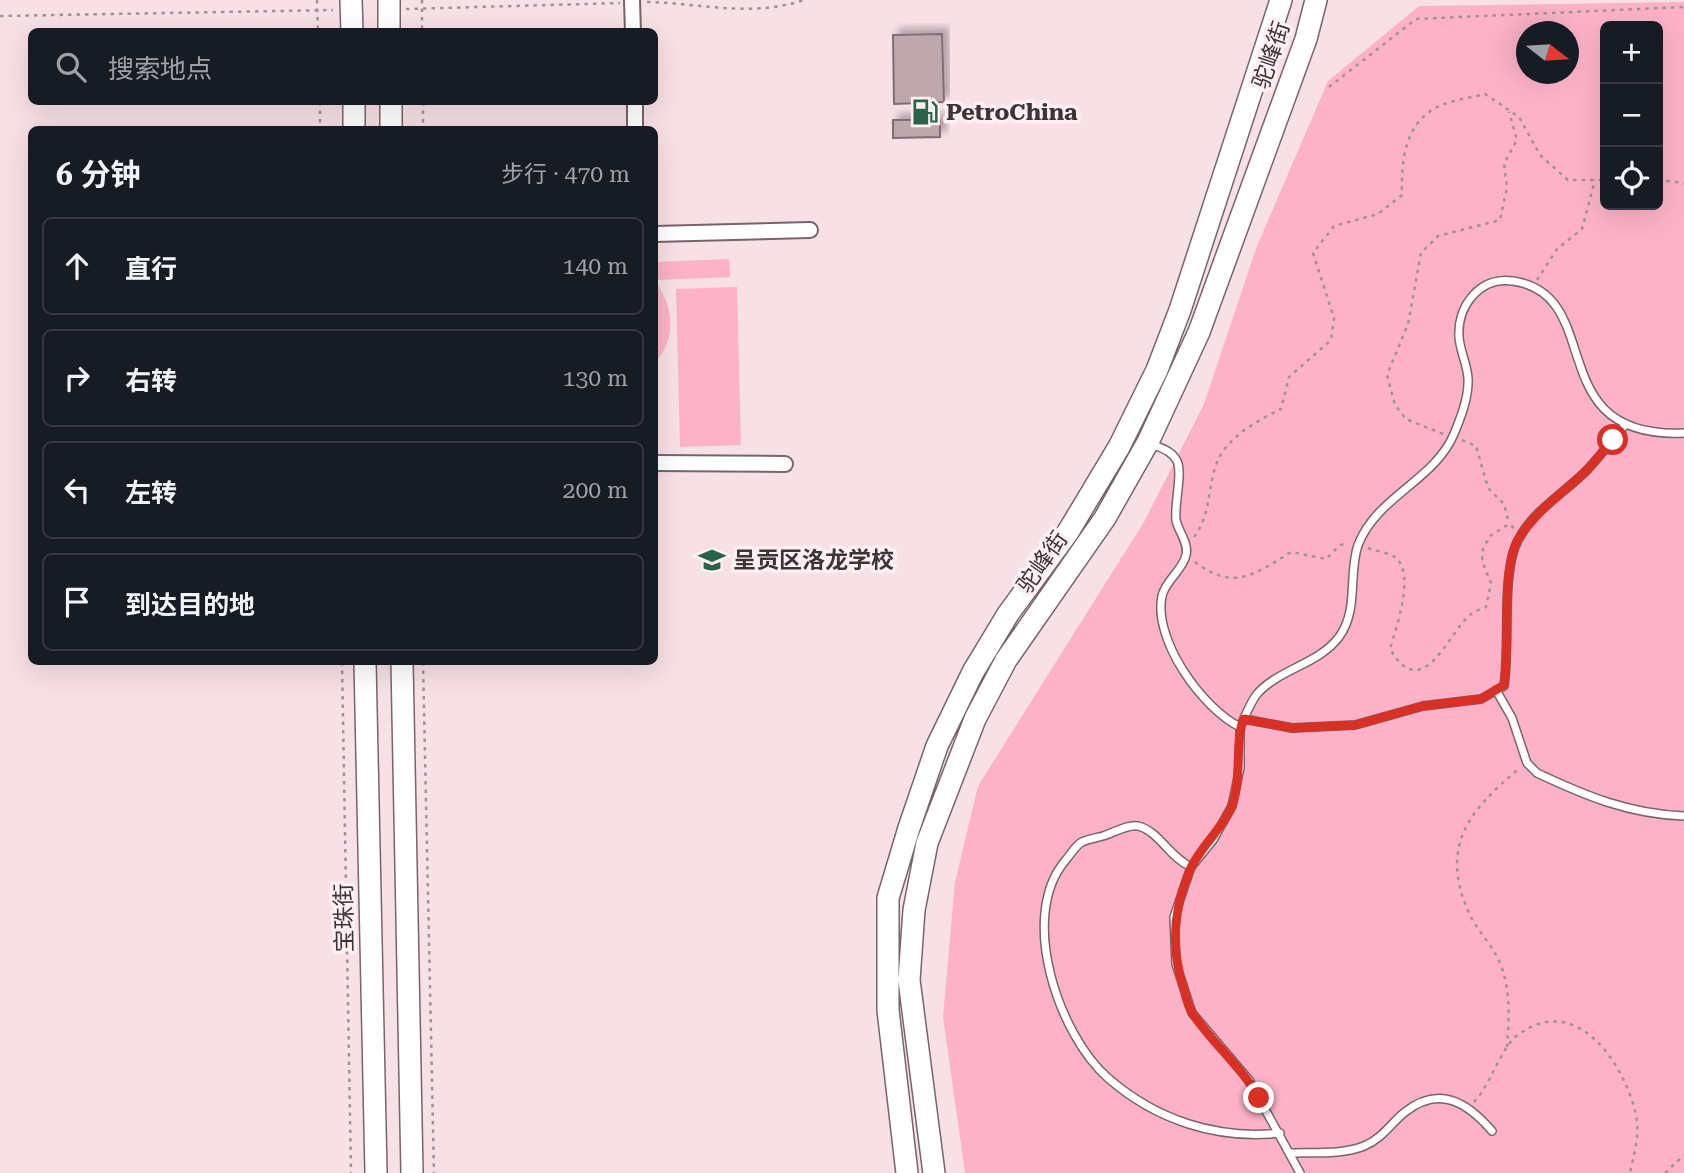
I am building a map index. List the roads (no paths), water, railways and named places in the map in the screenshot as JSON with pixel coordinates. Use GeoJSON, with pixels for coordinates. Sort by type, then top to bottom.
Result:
{"type":"FeatureCollection","features":[{"type":"Feature","properties":{"kind":"street"},"geometry":{"type":"LineString","coordinates":[[352,0],[352,28]]}},
{"type":"Feature","properties":{"kind":"street"},"geometry":{"type":"LineString","coordinates":[[389,0],[389,28]]}},
{"type":"Feature","properties":{"kind":"street"},"geometry":{"type":"LineString","coordinates":[[632,0],[633,28]]}},
{"type":"Feature","properties":{"kind":"street","name":"驼峰街"},"geometry":{"type":"LineString","coordinates":[[907,1173],[888,1010],[888,898],[909,828],[937,746],[973,672],[1008,614],[1068,532],[1119,447],[1157,370],[1193,271],[1281,0]]}},
{"type":"Feature","properties":{"kind":"street","name":"驼峰街"},"geometry":{"type":"LineString","coordinates":[[934,1173],[909,979],[914,910],[927,843],[975,719],[1006,660],[1105,518],[1148,442],[1199,332],[1306,39],[1316,0]]}},
{"type":"Feature","properties":{"kind":"street"},"geometry":{"type":"LineString","coordinates":[[354,105],[354,126]]}},
{"type":"Feature","properties":{"kind":"street"},"geometry":{"type":"LineString","coordinates":[[391,105],[391,126]]}},
{"type":"Feature","properties":{"kind":"street"},"geometry":{"type":"LineString","coordinates":[[635,105],[635,126]]}},
{"type":"Feature","properties":{"kind":"street"},"geometry":{"type":"LineString","coordinates":[[658,234],[810,230]]}},
{"type":"Feature","properties":{"kind":"street"},"geometry":{"type":"LineString","coordinates":[[658,463],[785,464]]}},
{"type":"Feature","properties":{"kind":"street","name":"宝珠街"},"geometry":{"type":"LineString","coordinates":[[365,665],[376,1173]]}},
{"type":"Feature","properties":{"kind":"street"},"geometry":{"type":"LineString","coordinates":[[402,665],[412,1173]]}},
{"type":"Feature","properties":{"kind":"lane"},"geometry":{"type":"LineString","coordinates":[[1300,1173],[1249,1080],[1192,1013],[1176,964],[1174,917],[1191,867],[1213,840],[1232,806],[1240,768],[1240,727],[1244,719],[1257,694],[1290,670],[1319,655],[1339,636],[1350,614],[1358,545],[1371,522],[1392,497],[1418,479],[1441,456],[1453,436],[1465,405],[1468,379],[1459,335],[1463,312],[1476,290],[1490,281],[1512,280],[1533,287],[1553,300],[1566,323],[1585,382],[1600,405],[1626,424],[1653,434],[1684,433]]}},
{"type":"Feature","properties":{"kind":"lane"},"geometry":{"type":"LineString","coordinates":[[1244,719],[1292,728],[1355,725],[1423,706],[1481,699],[1504,685],[1509,653],[1508,598],[1515,547],[1538,513],[1587,470],[1626,424]]}},
{"type":"Feature","properties":{"kind":"lane"},"geometry":{"type":"LineString","coordinates":[[1148,442],[1172,454],[1179,464],[1175,505],[1177,523],[1186,546],[1186,556],[1162,593],[1160,616],[1165,639],[1203,698],[1223,719],[1240,727]]}},
{"type":"Feature","properties":{"kind":"lane"},"geometry":{"type":"LineString","coordinates":[[1496,690],[1512,718],[1527,763],[1537,773],[1621,809],[1655,815],[1684,816]]}},
{"type":"Feature","properties":{"kind":"lane"},"geometry":{"type":"LineString","coordinates":[[1191,867],[1175,860],[1150,830],[1134,825],[1081,842],[1057,870],[1044,912],[1045,958],[1061,1002],[1081,1042],[1107,1077],[1144,1103],[1180,1122],[1220,1134],[1250,1137],[1280,1133]]}},
{"type":"Feature","properties":{"kind":"lane"},"geometry":{"type":"LineString","coordinates":[[1289,1153],[1363,1147],[1379,1138],[1405,1112],[1428,1097],[1452,1100],[1468,1108],[1492,1131]]}},
{"type":"Feature","properties":{"kind":"place","name":"PetroChina"},"geometry":{"type":"Point","coordinates":[925,112]}},
{"type":"Feature","properties":{"kind":"place","name":"呈贡区洛龙学校"},"geometry":{"type":"Point","coordinates":[712,560]}}]}
